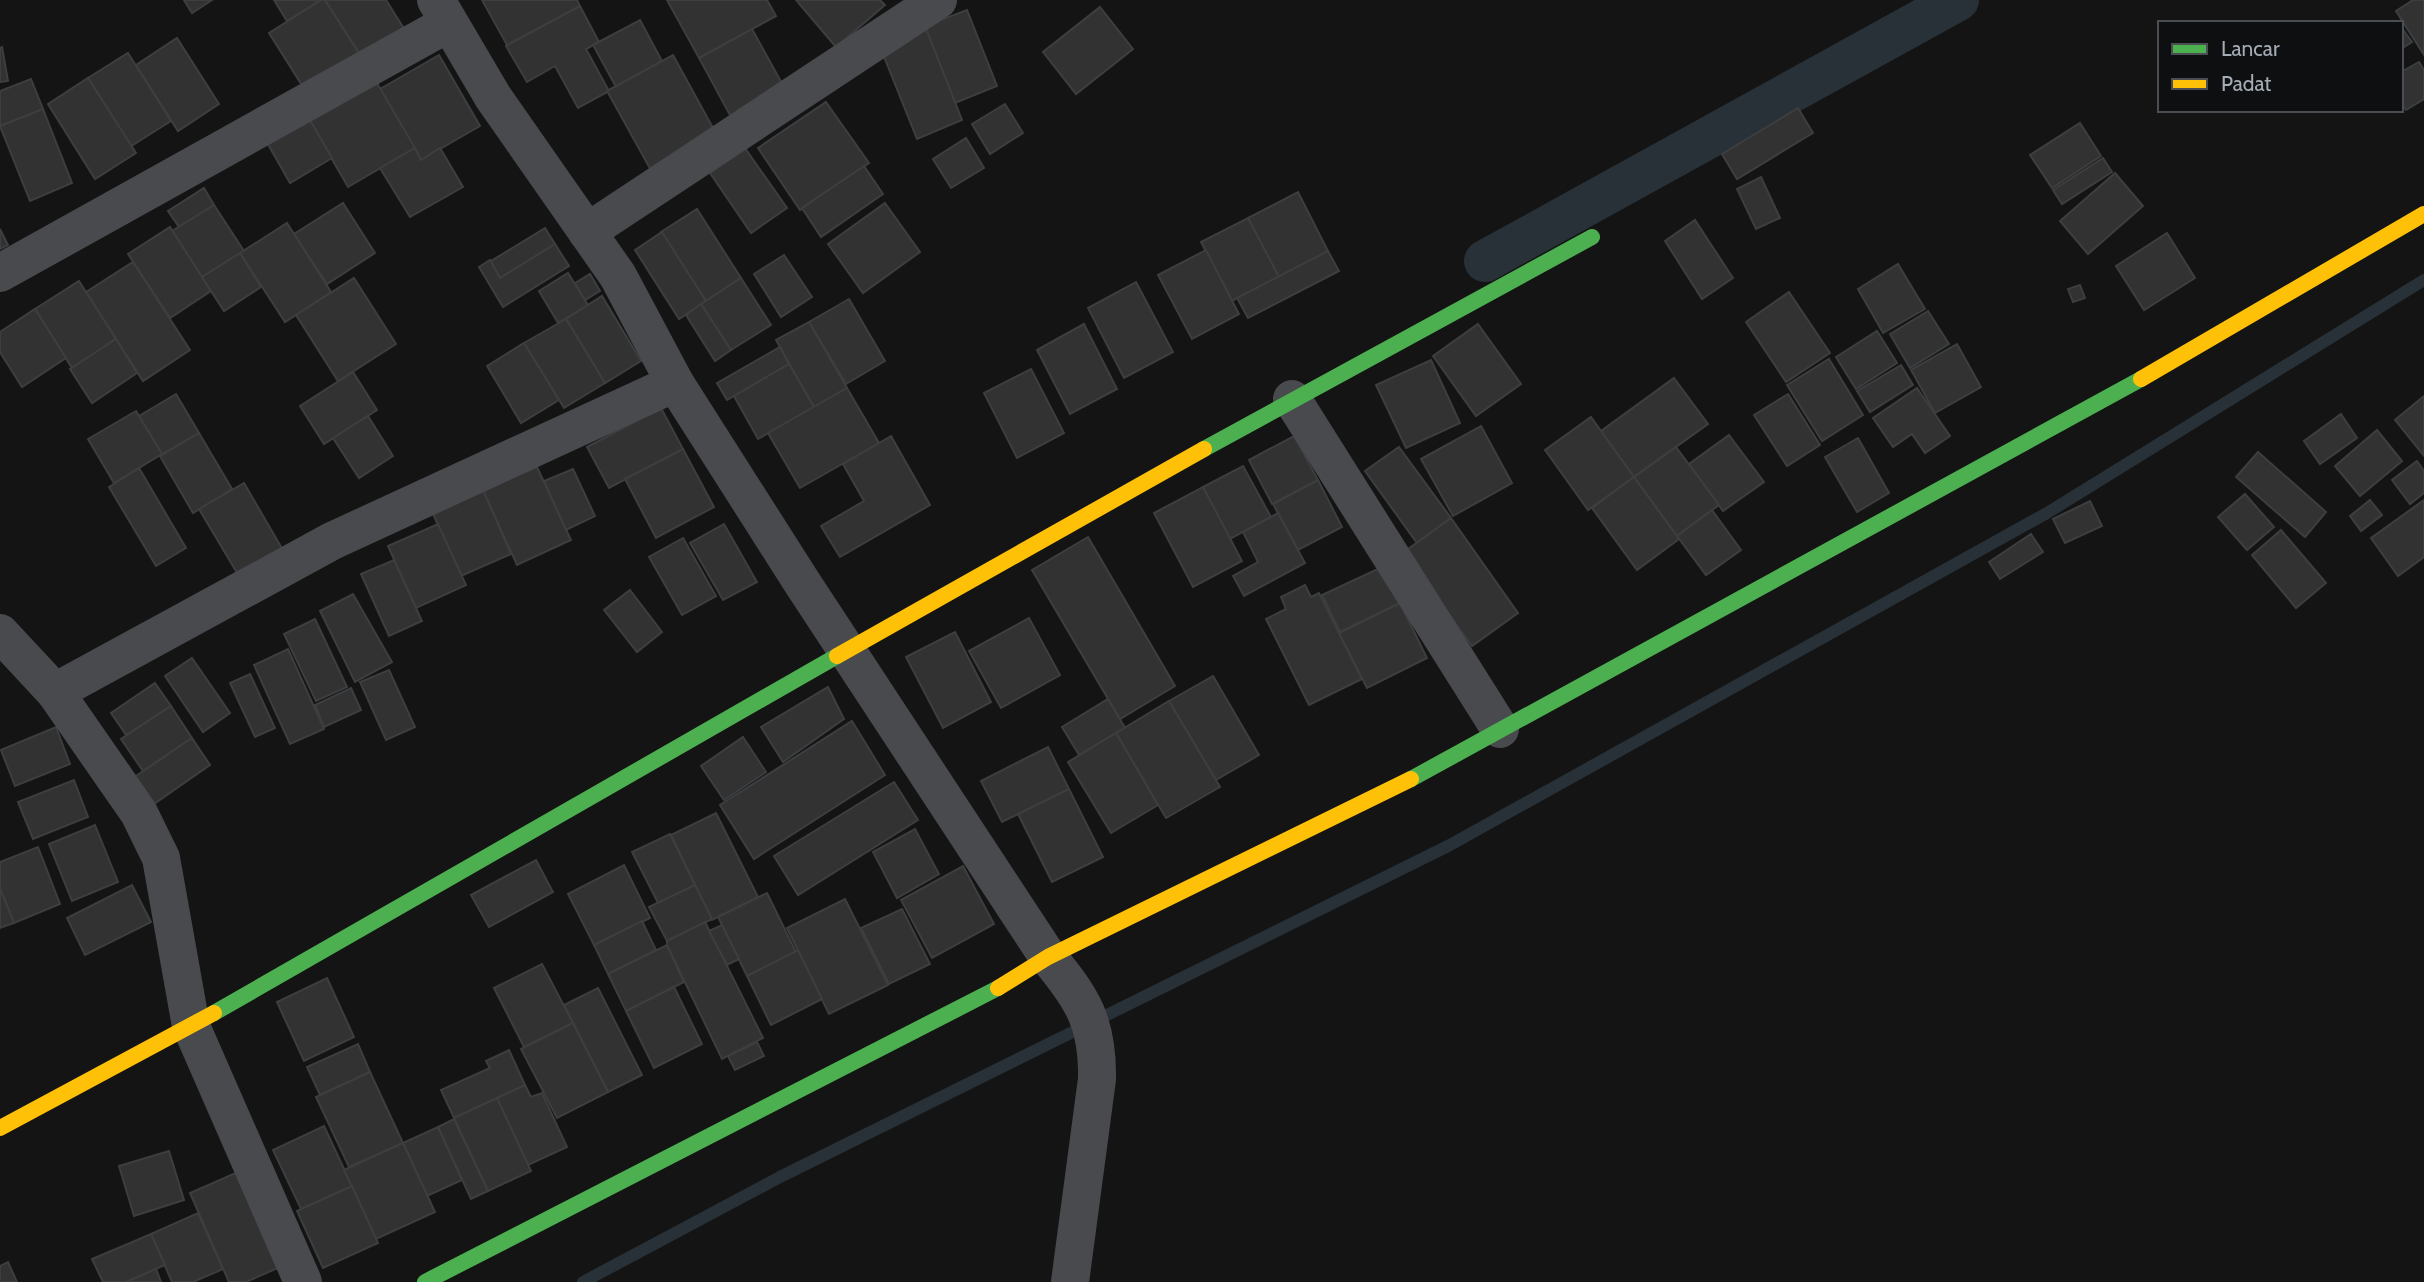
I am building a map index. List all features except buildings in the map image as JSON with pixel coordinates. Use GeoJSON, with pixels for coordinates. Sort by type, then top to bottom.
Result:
{"type":"FeatureCollection","features":[{"type":"Feature","properties":{"kind":"street"},"geometry":{"type":"LineString","coordinates":[[587,232],[939,0]]}},
{"type":"Feature","properties":{"kind":"street"},"geometry":{"type":"LineString","coordinates":[[0,273],[443,11],[494,97],[618,276],[675,383],[846,650],[1048,957],[1082,1000],[1098,1047],[1096,1101],[1070,1282]]}},
{"type":"Feature","properties":{"kind":"street"},"geometry":{"type":"LineString","coordinates":[[425,1282],[993,991],[1048,957],[1399,785],[2120,391],[2424,214]]}},
{"type":"Feature","properties":{"kind":"street"},"geometry":{"type":"LineString","coordinates":[[0,1128],[191,1026],[846,650],[1292,399],[1592,237]]}},
{"type":"Feature","properties":{"kind":"street"},"geometry":{"type":"LineString","coordinates":[[55,692],[332,541],[675,383]]}},
{"type":"Feature","properties":{"kind":"street"},"geometry":{"type":"LineString","coordinates":[[1292,399],[1500,729]]}},
{"type":"Feature","properties":{"kind":"street"},"geometry":{"type":"LineString","coordinates":[[0,633],[55,692],[139,813],[161,859],[191,1026],[303,1282]]}},
{"type":"Feature","properties":{"kind":"waterway"},"geometry":{"type":"LineString","coordinates":[[1485,261],[1958,0]]}},
{"type":"Feature","properties":{"kind":"waterway"},"geometry":{"type":"LineString","coordinates":[[583,1282],[780,1177],[1450,845],[2047,513],[2424,280]]}},
{"type":"Feature","properties":{"kind":"traffic: fast"},"geometry":{"type":"LineString","coordinates":[[1204,449],[1592,237]]}},
{"type":"Feature","properties":{"kind":"traffic: fast"},"geometry":{"type":"LineString","coordinates":[[1411,779],[2141,379]]}},
{"type":"Feature","properties":{"kind":"traffic: fast"},"geometry":{"type":"LineString","coordinates":[[214,1013],[837,656]]}},
{"type":"Feature","properties":{"kind":"traffic: fast"},"geometry":{"type":"LineString","coordinates":[[425,1282],[998,988]]}},
{"type":"Feature","properties":{"kind":"traffic: slow"},"geometry":{"type":"LineString","coordinates":[[2141,379],[2424,214]]}},
{"type":"Feature","properties":{"kind":"traffic: slow"},"geometry":{"type":"LineString","coordinates":[[837,656],[1204,449]]}},
{"type":"Feature","properties":{"kind":"traffic: slow"},"geometry":{"type":"LineString","coordinates":[[998,988],[1048,957],[1411,779]]}},
{"type":"Feature","properties":{"kind":"traffic: slow"},"geometry":{"type":"LineString","coordinates":[[0,1128],[214,1013]]}}]}
